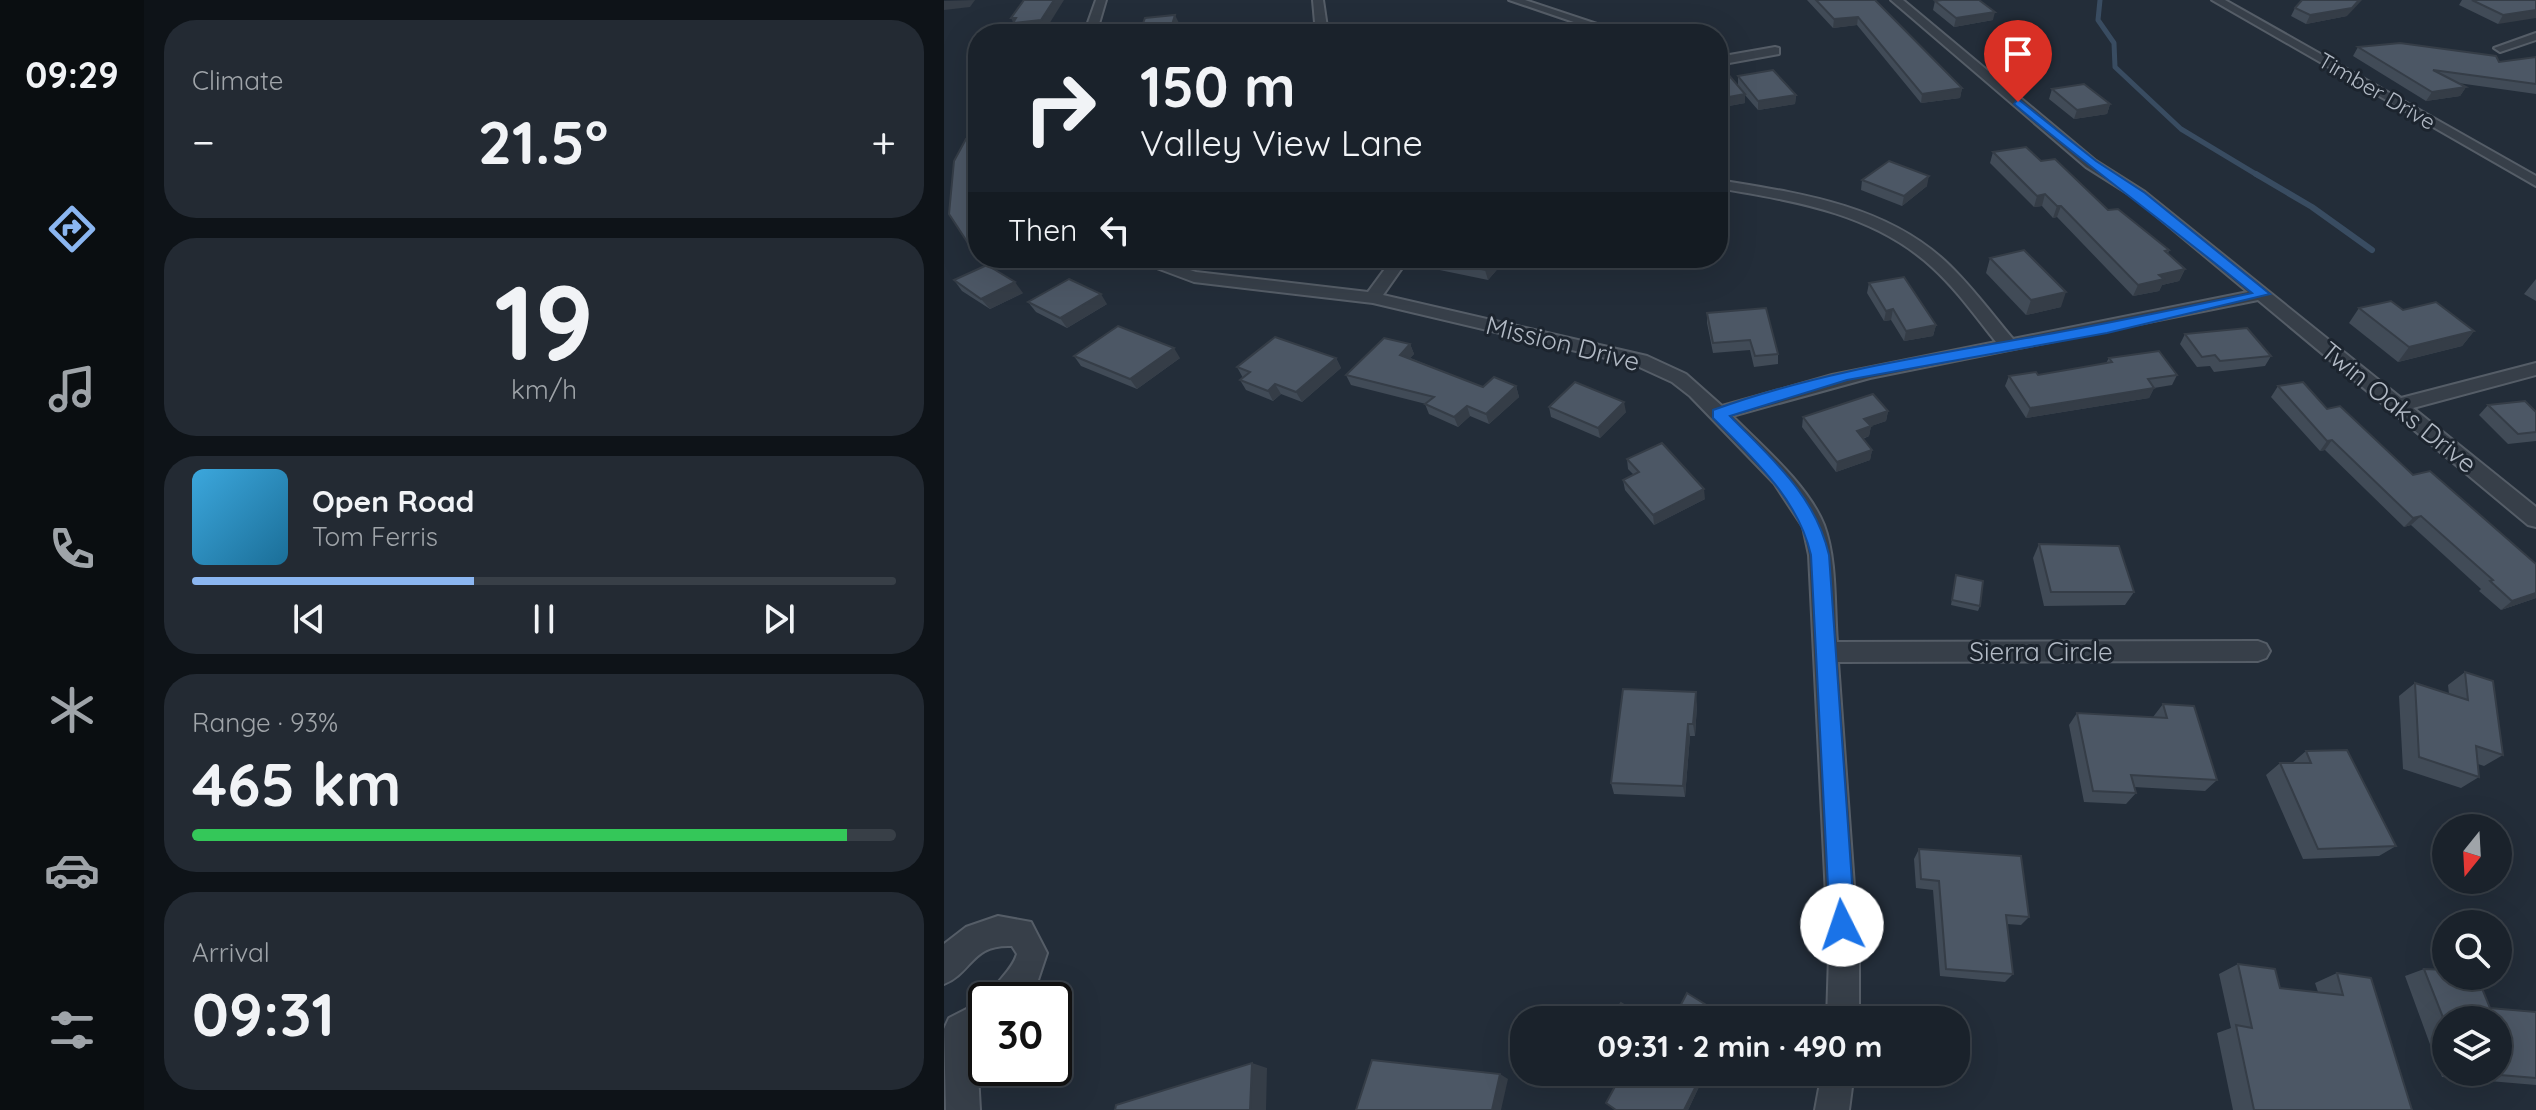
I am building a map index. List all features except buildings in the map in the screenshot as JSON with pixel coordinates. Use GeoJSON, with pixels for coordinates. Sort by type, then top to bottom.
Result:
{"type":"FeatureCollection","features":[{"type":"Feature","properties":{"kind":"street"},"geometry":{"type":"LineString","coordinates":[[1093,24],[1101,0]]}},
{"type":"Feature","properties":{"kind":"street"},"geometry":{"type":"LineString","coordinates":[[1318,0],[1321,24]]}},
{"type":"Feature","properties":{"kind":"street"},"geometry":{"type":"LineString","coordinates":[[1514,0],[1590,24]]}},
{"type":"Feature","properties":{"kind":"street","name":"Twin Oaks Drive"},"geometry":{"type":"LineString","coordinates":[[1896,0],[2091,164],[2140,195],[2536,519]]}},
{"type":"Feature","properties":{"kind":"street","name":"Timber Drive"},"geometry":{"type":"LineString","coordinates":[[2217,0],[2536,182]]}},
{"type":"Feature","properties":{"kind":"street"},"geometry":{"type":"LineString","coordinates":[[2500,48],[2536,36]]}},
{"type":"Feature","properties":{"kind":"street"},"geometry":{"type":"LineString","coordinates":[[1728,59],[1775,51]]}},
{"type":"Feature","properties":{"kind":"street"},"geometry":{"type":"LineString","coordinates":[[1728,186],[1824,205],[1892,231],[1939,265],[2009,346]]}},
{"type":"Feature","properties":{"kind":"street","name":"Mission Drive"},"geometry":{"type":"LineString","coordinates":[[1163,268],[1218,281],[1373,298],[1641,360],[1679,378],[1781,478],[1813,525],[1820,555],[1844,956],[1843,1006]]}},
{"type":"Feature","properties":{"kind":"street"},"geometry":{"type":"LineString","coordinates":[[1373,298],[1394,268]]}},
{"type":"Feature","properties":{"kind":"street"},"geometry":{"type":"LineString","coordinates":[[1719,414],[1766,397],[1847,375],[2009,346],[2263,294]]}},
{"type":"Feature","properties":{"kind":"street"},"geometry":{"type":"LineString","coordinates":[[2397,406],[2536,369]]}},
{"type":"Feature","properties":{"kind":"street","name":"Sierra Circle"},"geometry":{"type":"LineString","coordinates":[[1825,652],[2258,651]]}},
{"type":"Feature","properties":{"kind":"street"},"geometry":{"type":"LineString","coordinates":[[944,969],[969,940],[1000,928],[1021,932],[1032,953],[1020,982]]}},
{"type":"Feature","properties":{"kind":"street"},"geometry":{"type":"LineString","coordinates":[[963,1020],[963,1110]]}},
{"type":"Feature","properties":{"kind":"street"},"geometry":{"type":"LineString","coordinates":[[1832,1110],[1836,1086]]}},
{"type":"Feature","properties":{"kind":"waterway"},"geometry":{"type":"LineString","coordinates":[[2100,0],[2098,20],[2114,43],[2115,67],[2181,129],[2259,176]]}},
{"type":"Feature","properties":{"kind":"waterway"},"geometry":{"type":"LineString","coordinates":[[2256,174],[2312,207],[2372,250]]}},
{"type":"Feature","properties":{"kind":"route"},"geometry":{"type":"LineString","coordinates":[[1842,925],[1820,555],[1813,525],[1781,478],[1719,414],[1766,397],[1847,375],[2107,328],[2263,294],[2140,195],[2091,164],[2018,102]]}}]}
